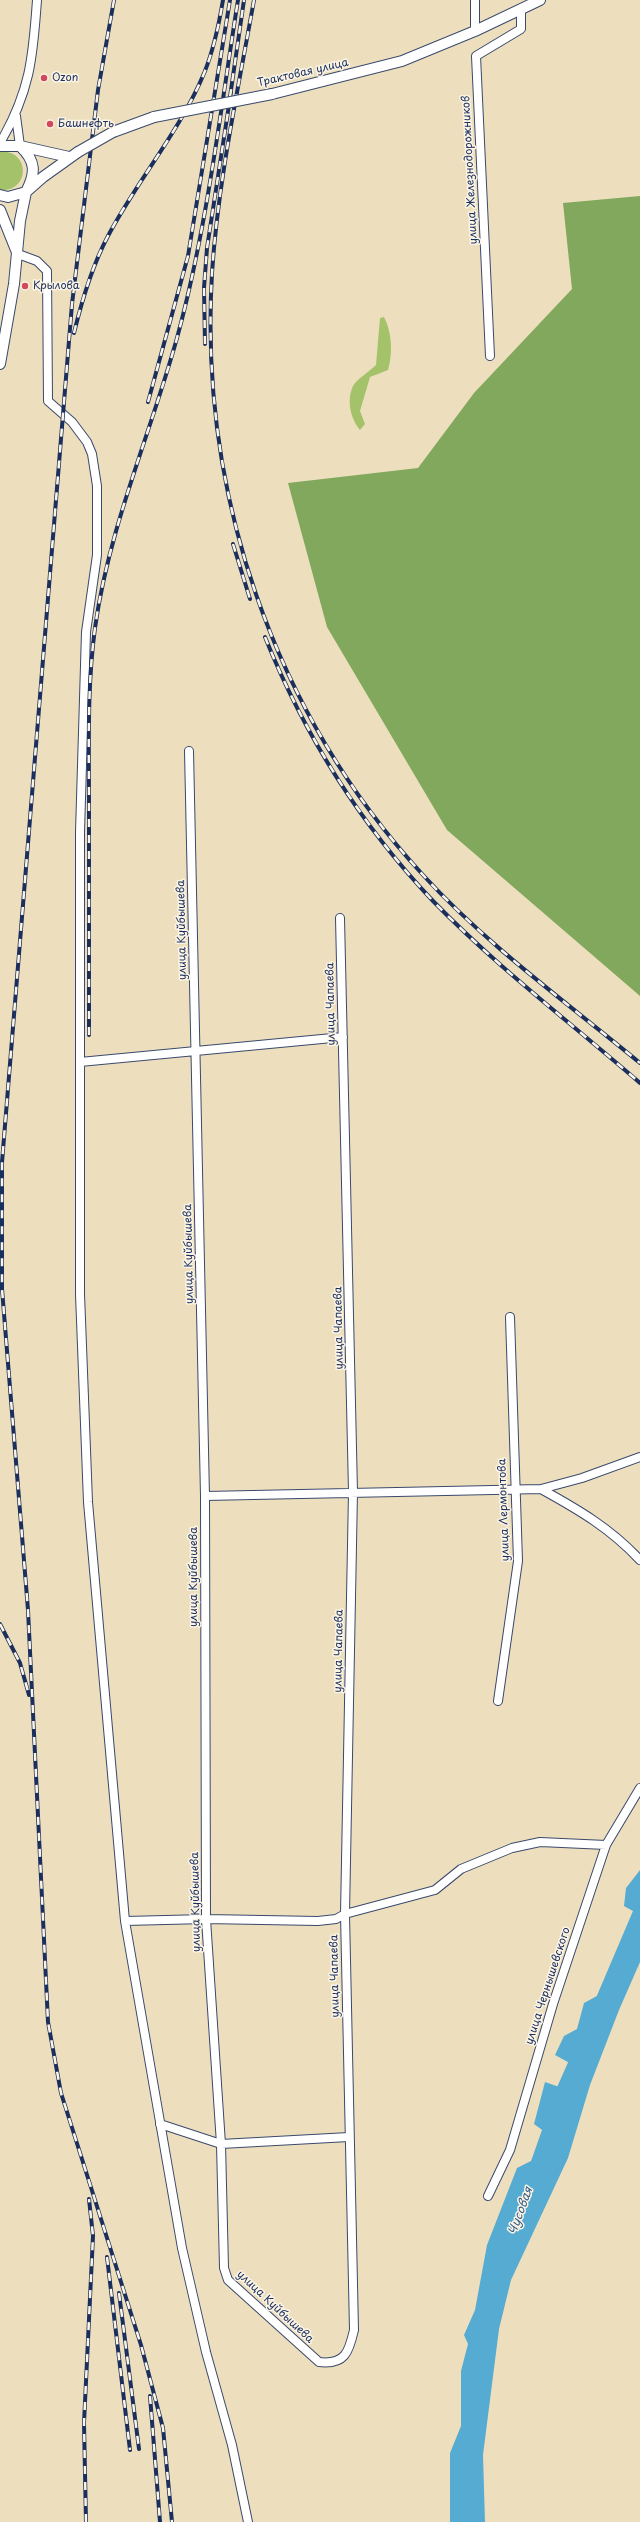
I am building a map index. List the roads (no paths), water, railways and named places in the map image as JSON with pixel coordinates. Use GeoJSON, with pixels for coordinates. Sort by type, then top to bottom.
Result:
{"type":"FeatureCollection","features":[{"type":"Feature","properties":{"kind":"street"},"geometry":{"type":"LineString","coordinates":[[0,143],[16,116],[29,80],[37,0]]}},
{"type":"Feature","properties":{"kind":"street"},"geometry":{"type":"LineString","coordinates":[[475,0],[475,31]]}},
{"type":"Feature","properties":{"kind":"street","name":"Трактовая улица"},"geometry":{"type":"LineString","coordinates":[[26,192],[69,157],[113,132],[154,117],[272,94],[402,62],[475,31],[540,0]]}},
{"type":"Feature","properties":{"kind":"street","name":"улица Железнодорожников"},"geometry":{"type":"LineString","coordinates":[[490,356],[476,56],[521,29],[521,9]]}},
{"type":"Feature","properties":{"kind":"street"},"geometry":{"type":"LineString","coordinates":[[0,364],[18,254],[20,221],[26,192],[34,178],[33,165],[29,154],[20,146],[16,116]]}},
{"type":"Feature","properties":{"kind":"street"},"geometry":{"type":"LineString","coordinates":[[0,146],[20,146],[69,157]]}},
{"type":"Feature","properties":{"kind":"street"},"geometry":{"type":"LineString","coordinates":[[0,195],[8,197],[26,192]]}},
{"type":"Feature","properties":{"kind":"street"},"geometry":{"type":"LineString","coordinates":[[0,210],[18,254],[37,261],[47,271],[48,402],[72,422],[87,442],[92,454],[97,486],[97,555],[86,632],[80,832],[80,1294],[88,1502],[125,1921],[182,2248],[206,2352],[232,2445],[248,2522]]}},
{"type":"Feature","properties":{"kind":"street","name":"улица Куйбышева"},"geometry":{"type":"LineString","coordinates":[[189,751],[204,1496],[206,1919],[221,2144],[224,2268],[228,2280],[319,2362]]}},
{"type":"Feature","properties":{"kind":"street","name":"улица Чапаева"},"geometry":{"type":"LineString","coordinates":[[319,2362],[330,2364],[340,2360],[350,2347],[354,2330],[345,1914],[353,1492],[340,918]]}},
{"type":"Feature","properties":{"kind":"street"},"geometry":{"type":"LineString","coordinates":[[80,1062],[343,1037]]}},
{"type":"Feature","properties":{"kind":"street","name":"улица Лермонтова"},"geometry":{"type":"LineString","coordinates":[[498,1701],[518,1561],[514,1491],[510,1317]]}},
{"type":"Feature","properties":{"kind":"street"},"geometry":{"type":"LineString","coordinates":[[204,1496],[353,1492],[514,1491],[541,1489],[582,1478],[640,1458]]}},
{"type":"Feature","properties":{"kind":"street"},"geometry":{"type":"LineString","coordinates":[[541,1489],[583,1512],[619,1537],[640,1560]]}},
{"type":"Feature","properties":{"kind":"street","name":"улица Чернышевского"},"geometry":{"type":"LineString","coordinates":[[488,2196],[510,2150],[553,2004],[606,1845],[640,1788]]}},
{"type":"Feature","properties":{"kind":"street"},"geometry":{"type":"LineString","coordinates":[[125,1921],[206,1919],[318,1921],[336,1919],[345,1914],[435,1890],[461,1869],[512,1848],[540,1842],[606,1845]]}},
{"type":"Feature","properties":{"kind":"street"},"geometry":{"type":"LineString","coordinates":[[160,2124],[221,2144],[349,2137]]}},
{"type":"Feature","properties":{"kind":"water"},"geometry":{"type":"Polygon","coordinates":[[[640,1870],[640,1915],[624,1906],[626,1888],[640,1870]]]}},
{"type":"Feature","properties":{"kind":"water"},"geometry":{"type":"Polygon","coordinates":[[[640,1915],[640,1962],[619,2010],[590,2085],[568,2158],[511,2280],[499,2329],[483,2455],[485,2522],[450,2522],[450,2453],[461,2426],[461,2371],[468,2344],[464,2335],[475,2310],[487,2245],[517,2168],[541,2156],[549,2135],[534,2124],[545,2082],[565,2089],[575,2066],[555,2055],[564,2036],[577,2029],[584,2003],[608,1990],[640,1915]]]}},
{"type":"Feature","properties":{"kind":"waterway","name":"Чусовая"},"geometry":{"type":"LineString","coordinates":[[600,2009],[640,1915]]}},
{"type":"Feature","properties":{"kind":"waterway","name":"Чусовая"},"geometry":{"type":"LineString","coordinates":[[535,2174],[565,2089],[584,2046]]}},
{"type":"Feature","properties":{"kind":"railway"},"geometry":{"type":"LineString","coordinates":[[114,0],[98,90],[72,304],[2,1162],[2,1289],[28,1610],[48,2022],[61,2093],[141,2345],[163,2428],[172,2522]]}},
{"type":"Feature","properties":{"kind":"railway"},"geometry":{"type":"LineString","coordinates":[[74,333],[88,283],[102,247],[132,194],[184,114],[205,71],[216,36],[223,0]]}},
{"type":"Feature","properties":{"kind":"railway"},"geometry":{"type":"LineString","coordinates":[[148,402],[188,256],[230,0]]}},
{"type":"Feature","properties":{"kind":"railway"},"geometry":{"type":"LineString","coordinates":[[89,1035],[89,717],[92,650],[95,628],[101,591],[120,517],[177,338],[197,255],[212,170],[238,0]]}},
{"type":"Feature","properties":{"kind":"railway"},"geometry":{"type":"LineString","coordinates":[[230,97],[244,0]]}},
{"type":"Feature","properties":{"kind":"railway"},"geometry":{"type":"LineString","coordinates":[[254,0],[229,136],[219,204],[212,273],[211,355],[218,437],[233,517],[256,595],[287,671],[325,743],[370,811],[423,875],[448,901],[500,949],[640,1063]]}},
{"type":"Feature","properties":{"kind":"railway"},"geometry":{"type":"LineString","coordinates":[[205,344],[204,288],[207,248],[231,92]]}},
{"type":"Feature","properties":{"kind":"railway"},"geometry":{"type":"LineString","coordinates":[[233,544],[250,599]]}},
{"type":"Feature","properties":{"kind":"railway"},"geometry":{"type":"LineString","coordinates":[[265,637],[280,673],[316,743],[358,810],[407,872],[457,925],[508,972],[640,1083]]}},
{"type":"Feature","properties":{"kind":"railway"},"geometry":{"type":"LineString","coordinates":[[0,1624],[20,1663],[29,1695]]}},
{"type":"Feature","properties":{"kind":"railway"},"geometry":{"type":"LineString","coordinates":[[86,2522],[84,2423],[93,2236],[89,2199]]}},
{"type":"Feature","properties":{"kind":"railway"},"geometry":{"type":"LineString","coordinates":[[107,2257],[130,2450]]}},
{"type":"Feature","properties":{"kind":"railway"},"geometry":{"type":"LineString","coordinates":[[119,2293],[139,2449]]}},
{"type":"Feature","properties":{"kind":"railway"},"geometry":{"type":"LineString","coordinates":[[150,2396],[160,2522]]}},
{"type":"Feature","properties":{"kind":"place","name":"Ozon"},"geometry":{"type":"Point","coordinates":[44,78]}},
{"type":"Feature","properties":{"kind":"place","name":"Башнефть"},"geometry":{"type":"Point","coordinates":[50,124]}},
{"type":"Feature","properties":{"kind":"place","name":"Крылова"},"geometry":{"type":"Point","coordinates":[25,286]}}]}
